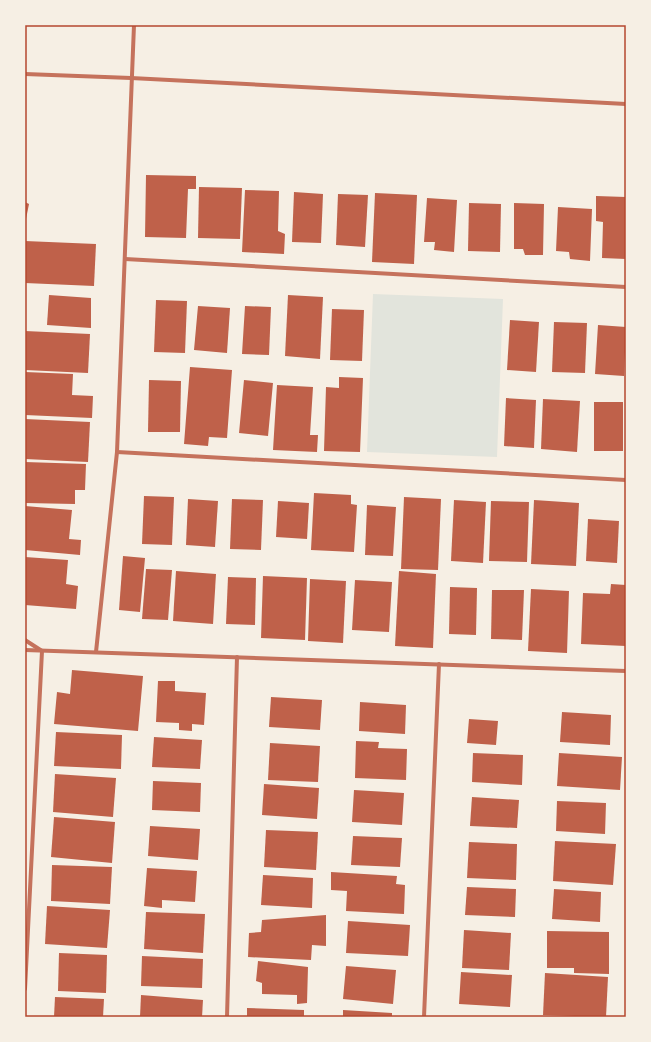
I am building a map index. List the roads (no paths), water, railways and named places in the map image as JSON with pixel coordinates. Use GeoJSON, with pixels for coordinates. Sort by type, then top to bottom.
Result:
{"type":"FeatureCollection","features":[{"type":"Feature","properties":{"kind":"street"},"geometry":{"type":"LineString","coordinates":[[96,652],[117,452],[134,25]]}},
{"type":"Feature","properties":{"kind":"street"},"geometry":{"type":"LineString","coordinates":[[25,74],[131,78],[626,104]]}},
{"type":"Feature","properties":{"kind":"street"},"geometry":{"type":"LineString","coordinates":[[125,259],[626,287]]}},
{"type":"Feature","properties":{"kind":"street"},"geometry":{"type":"LineString","coordinates":[[117,452],[626,480]]}},
{"type":"Feature","properties":{"kind":"street"},"geometry":{"type":"LineString","coordinates":[[25,640],[42,651]]}},
{"type":"Feature","properties":{"kind":"street"},"geometry":{"type":"LineString","coordinates":[[25,650],[626,670]]}},
{"type":"Feature","properties":{"kind":"street"},"geometry":{"type":"LineString","coordinates":[[25,989],[42,651]]}},
{"type":"Feature","properties":{"kind":"street"},"geometry":{"type":"LineString","coordinates":[[227,1017],[237,657]]}},
{"type":"Feature","properties":{"kind":"street"},"geometry":{"type":"LineString","coordinates":[[424,1017],[439,664]]}}]}
